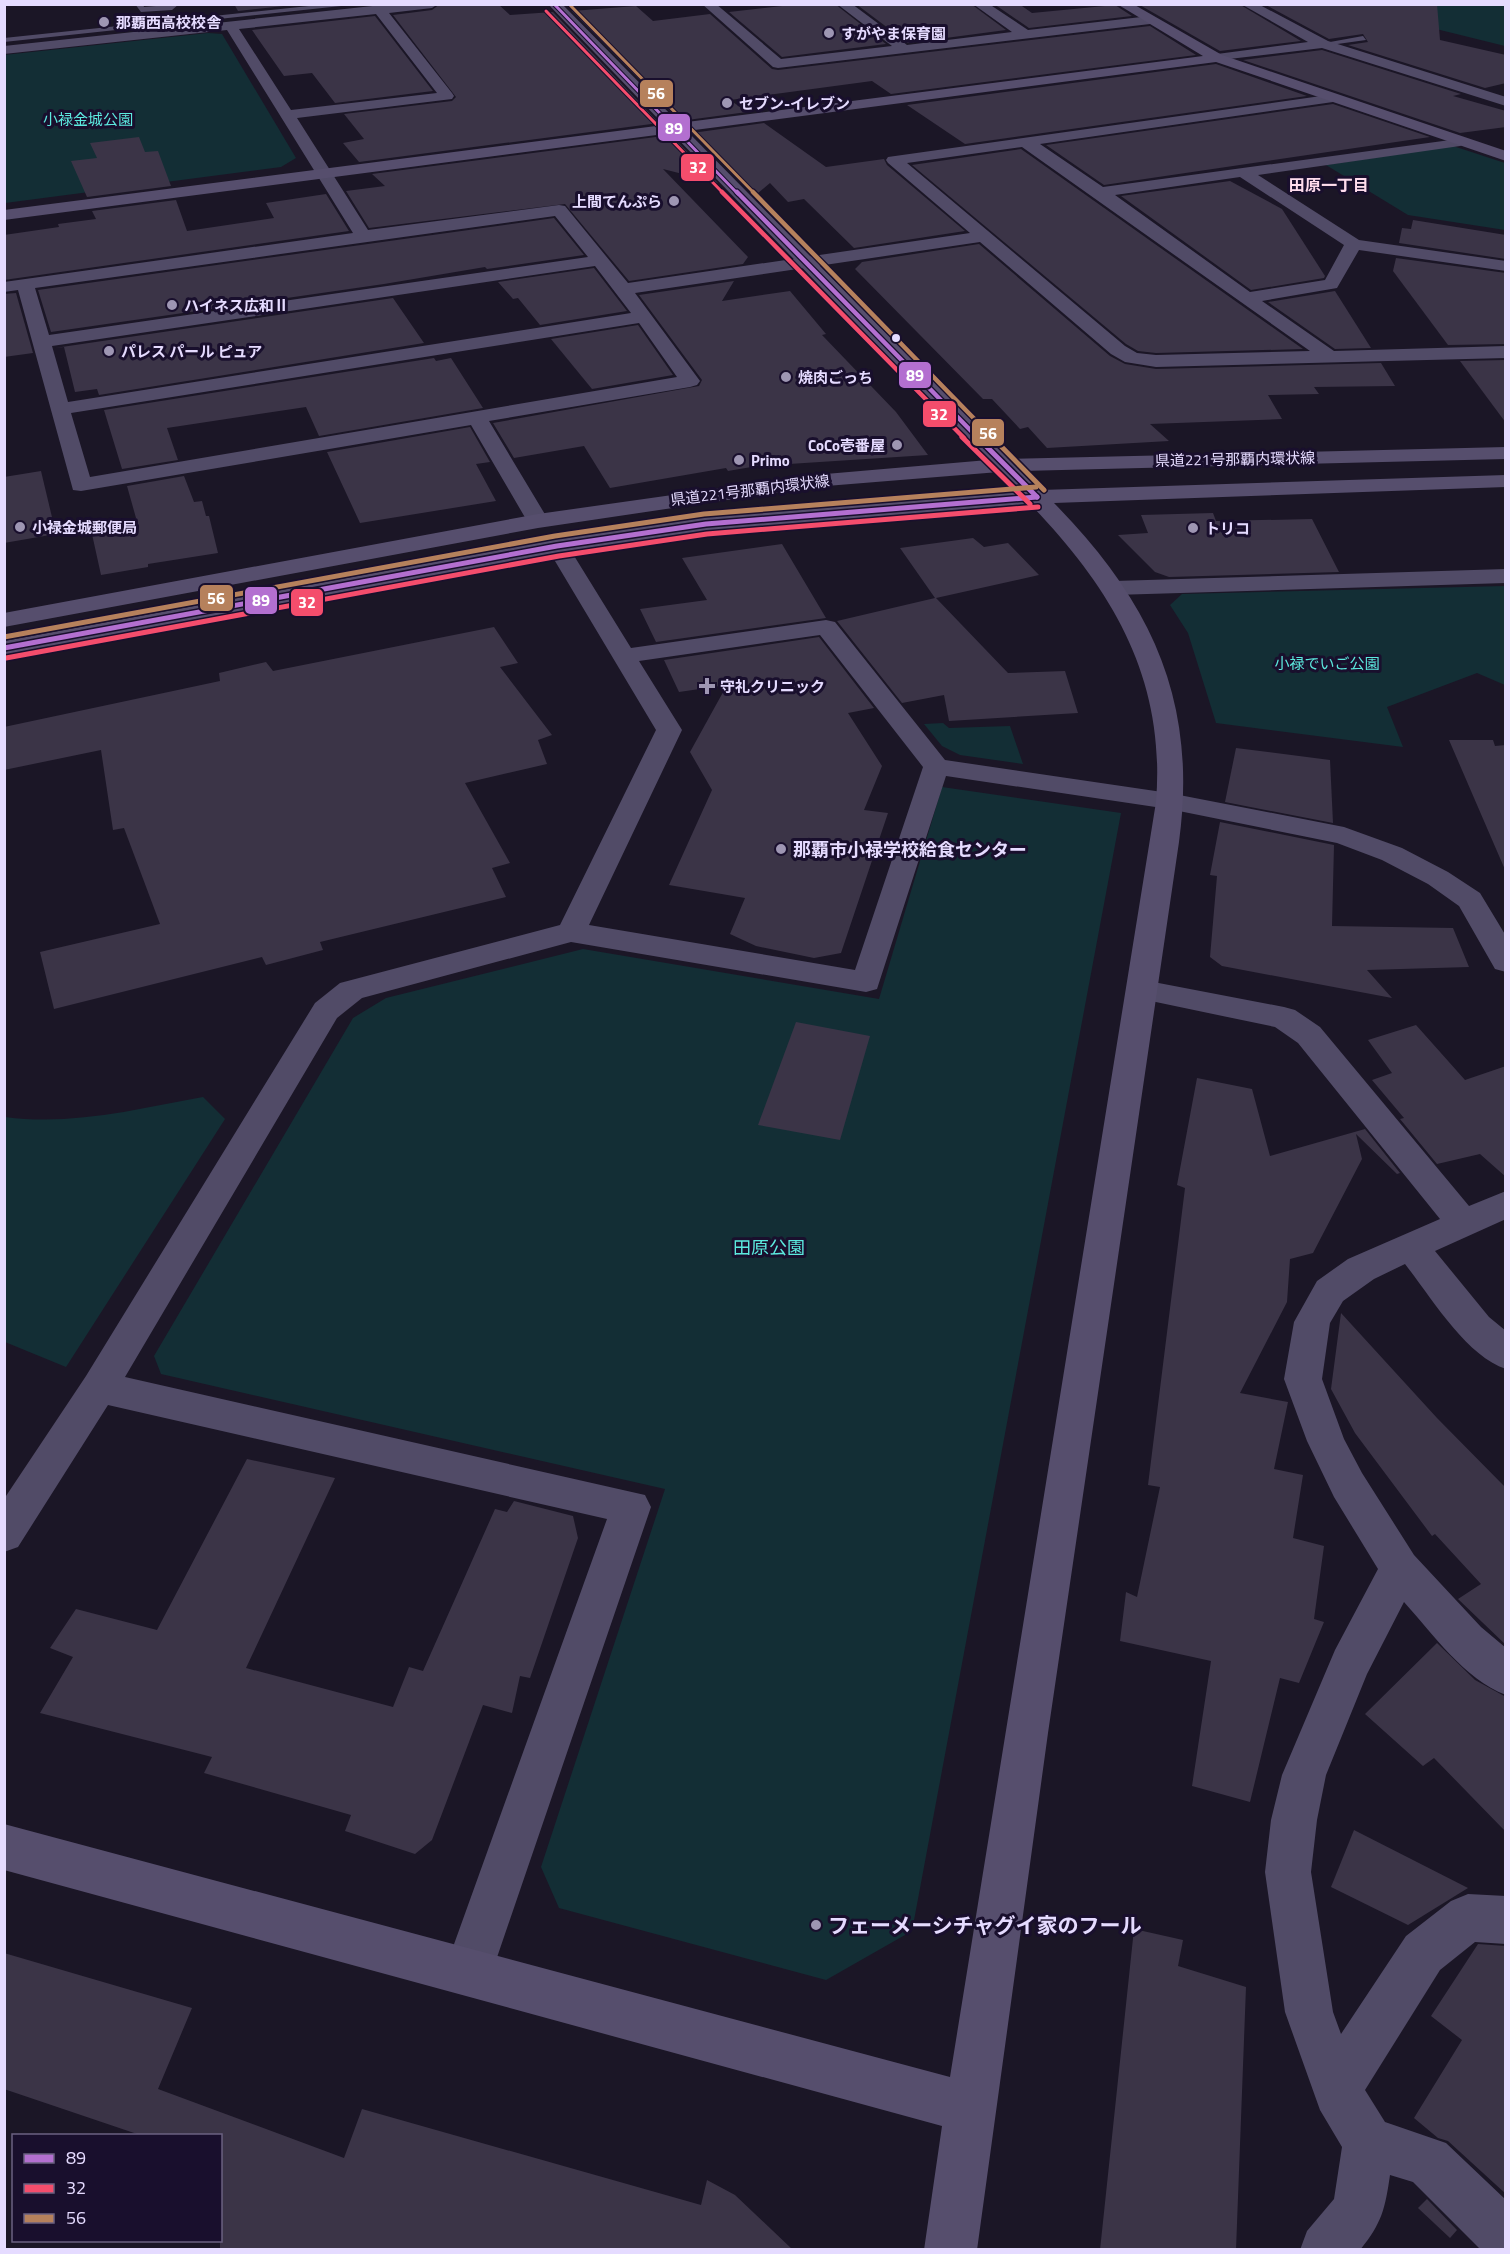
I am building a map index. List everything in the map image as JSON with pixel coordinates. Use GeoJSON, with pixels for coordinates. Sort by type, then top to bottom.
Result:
{"type":"FeatureCollection","features":[{"type":"Feature","properties":{"kind":"street"},"geometry":{"type":"LineString","coordinates":[[4,50],[168,27],[231,26],[432,4]]}},
{"type":"Feature","properties":{"kind":"street"},"geometry":{"type":"LineString","coordinates":[[554,4],[1069,531],[1114,588],[1142,636],[1159,681],[1170,744],[1172,778],[1169,801],[1143,990],[1044,1612],[950,2250]]}},
{"type":"Feature","properties":{"kind":"street"},"geometry":{"type":"LineString","coordinates":[[708,4],[778,64],[1150,20]]}},
{"type":"Feature","properties":{"kind":"street"},"geometry":{"type":"LineString","coordinates":[[843,4],[904,49]]}},
{"type":"Feature","properties":{"kind":"street"},"geometry":{"type":"LineString","coordinates":[[979,4],[1024,34]]}},
{"type":"Feature","properties":{"kind":"street"},"geometry":{"type":"LineString","coordinates":[[1123,4],[1217,58],[1506,156]]}},
{"type":"Feature","properties":{"kind":"street"},"geometry":{"type":"LineString","coordinates":[[1247,4],[1323,44],[1506,102]]}},
{"type":"Feature","properties":{"kind":"street"},"geometry":{"type":"LineString","coordinates":[[288,115],[447,96],[380,10]]}},
{"type":"Feature","properties":{"kind":"street"},"geometry":{"type":"LineString","coordinates":[[231,26],[363,236]]}},
{"type":"Feature","properties":{"kind":"street"},"geometry":{"type":"LineString","coordinates":[[4,215],[1323,44]]}},
{"type":"Feature","properties":{"kind":"street"},"geometry":{"type":"LineString","coordinates":[[1335,98],[894,160],[1118,350],[1132,358],[1156,361],[1506,352]]}},
{"type":"Feature","properties":{"kind":"street"},"geometry":{"type":"LineString","coordinates":[[1103,192],[1460,141]]}},
{"type":"Feature","properties":{"kind":"street"},"geometry":{"type":"LineString","coordinates":[[1026,142],[1103,192],[1245,298],[1329,356]]}},
{"type":"Feature","properties":{"kind":"street"},"geometry":{"type":"LineString","coordinates":[[1244,172],[1354,244],[1506,266]]}},
{"type":"Feature","properties":{"kind":"street"},"geometry":{"type":"LineString","coordinates":[[4,287],[25,284],[363,236],[559,210],[623,289],[690,381],[81,485],[25,284]]}},
{"type":"Feature","properties":{"kind":"street"},"geometry":{"type":"LineString","coordinates":[[623,289],[983,237]]}},
{"type":"Feature","properties":{"kind":"street"},"geometry":{"type":"LineString","coordinates":[[1245,298],[1331,284],[1354,244]]}},
{"type":"Feature","properties":{"kind":"street"},"geometry":{"type":"LineString","coordinates":[[42,342],[600,260]]}},
{"type":"Feature","properties":{"kind":"street"},"geometry":{"type":"LineString","coordinates":[[60,409],[643,317]]}},
{"type":"Feature","properties":{"kind":"street"},"geometry":{"type":"LineString","coordinates":[[477,418],[538,521]]}},
{"type":"Feature","properties":{"kind":"street","name":"県道221号那覇内環状線"},"geometry":{"type":"LineString","coordinates":[[4,620],[538,521],[814,481],[1005,465],[1506,453]]}},
{"type":"Feature","properties":{"kind":"street","name":"県道221号那覇内環状線"},"geometry":{"type":"LineString","coordinates":[[4,648],[557,546],[706,524],[1037,497],[1506,481]]}},
{"type":"Feature","properties":{"kind":"street"},"geometry":{"type":"LineString","coordinates":[[557,546],[669,730],[571,932]]}},
{"type":"Feature","properties":{"kind":"street"},"geometry":{"type":"LineString","coordinates":[[1114,588],[1506,576]]}},
{"type":"Feature","properties":{"kind":"street"},"geometry":{"type":"LineString","coordinates":[[624,656],[826,627],[936,767],[1169,801],[1344,836],[1392,854],[1438,878],[1470,900],[1506,962]]}},
{"type":"Feature","properties":{"kind":"street"},"geometry":{"type":"LineString","coordinates":[[4,1534],[99,1387],[283,1080],[326,1011],[337,999],[369,983],[571,932],[866,982],[936,767]]}},
{"type":"Feature","properties":{"kind":"street"},"geometry":{"type":"LineString","coordinates":[[1143,990],[1241,1007],[1284,1018],[1309,1035],[1463,1223]]}},
{"type":"Feature","properties":{"kind":"street"},"geometry":{"type":"LineString","coordinates":[[1506,1204],[1361,1269],[1330,1291],[1312,1322],[1303,1379],[1326,1441],[1348,1485],[1400,1568],[1466,1641],[1506,1675]]}},
{"type":"Feature","properties":{"kind":"street"},"geometry":{"type":"LineString","coordinates":[[1411,1246],[1476,1328],[1506,1354]]}},
{"type":"Feature","properties":{"kind":"street"},"geometry":{"type":"LineString","coordinates":[[99,1387],[631,1507],[468,1972]]}},
{"type":"Feature","properties":{"kind":"street"},"geometry":{"type":"LineString","coordinates":[[1326,2250],[1359,2210],[1368,2143],[1338,2092],[1309,2012],[1288,1872],[1294,1820],[1304,1774],[1350,1664],[1400,1568]]}},
{"type":"Feature","properties":{"kind":"street"},"geometry":{"type":"LineString","coordinates":[[4,1847],[970,2108]]}},
{"type":"Feature","properties":{"kind":"street"},"geometry":{"type":"LineString","coordinates":[[1338,2092],[1357,2054],[1423,1953],[1467,1918],[1506,1920]]}},
{"type":"Feature","properties":{"kind":"street"},"geometry":{"type":"LineString","coordinates":[[1368,2143],[1428,2161],[1506,2237]]}},
{"type":"Feature","properties":{"kind":"lane"},"geometry":{"type":"LineString","coordinates":[[139,4],[141,10],[172,8],[175,4]]}},
{"type":"Feature","properties":{"kind":"lane"},"geometry":{"type":"LineString","coordinates":[[4,40],[168,27],[356,4]]}},
{"type":"Feature","properties":{"kind":"lane"},"geometry":{"type":"LineString","coordinates":[[160,10],[168,27]]}},
{"type":"Feature","properties":{"kind":"lane"},"geometry":{"type":"LineString","coordinates":[[1323,44],[1363,38]]}},
{"type":"Feature","properties":{"kind":"green space"},"geometry":{"type":"Polygon","coordinates":[[[1339,5],[1505,5],[1505,46],[1339,5]]]}},
{"type":"Feature","properties":{"kind":"green space","name":"小禄金城公園"},"geometry":{"type":"Polygon","coordinates":[[[208,33],[222,34],[296,158],[281,167],[5,203],[4,55],[208,33]]]}},
{"type":"Feature","properties":{"kind":"green space"},"geometry":{"type":"Polygon","coordinates":[[[1453,146],[1505,163],[1505,230],[1408,215],[1326,165],[1453,146]]]}},
{"type":"Feature","properties":{"kind":"green space","name":"小禄でいご公園"},"geometry":{"type":"Polygon","coordinates":[[[1505,586],[1505,685],[1477,673],[1387,707],[1403,747],[1216,723],[1188,633],[1170,605],[1182,594],[1505,586]]]}},
{"type":"Feature","properties":{"kind":"green space"},"geometry":{"type":"Polygon","coordinates":[[[943,723],[949,728],[1010,726],[1023,764],[960,755],[942,746],[924,724],[943,723]]]}},
{"type":"Feature","properties":{"kind":"green space","name":"田原公園"},"geometry":{"type":"Polygon","coordinates":[[[942,787],[1121,813],[912,1931],[826,1980],[559,1908],[541,1867],[665,1489],[161,1374],[154,1356],[353,1018],[386,998],[583,949],[879,999],[942,787]]]}},
{"type":"Feature","properties":{"kind":"green space"},"geometry":{"type":"Polygon","coordinates":[[[203,1097],[225,1119],[66,1367],[5,1342],[5,1117],[80,1118],[203,1097]]]}},
{"type":"Feature","properties":{"kind":"building"},"geometry":{"type":"Polygon","coordinates":[[[234,4],[302,4],[238,11],[234,4]]]}},
{"type":"Feature","properties":{"kind":"building"},"geometry":{"type":"Polygon","coordinates":[[[440,4],[498,4],[510,15],[553,12],[659,123],[359,162],[343,143],[364,139],[344,114],[452,101],[456,97],[393,15],[432,10],[440,4]]]}},
{"type":"Feature","properties":{"kind":"building"},"geometry":{"type":"Polygon","coordinates":[[[800,4],[835,4],[886,44],[782,57],[729,12],[800,4]]]}},
{"type":"Feature","properties":{"kind":"building"},"geometry":{"type":"Polygon","coordinates":[[[856,4],[971,4],[1006,30],[908,43],[856,4]]]}},
{"type":"Feature","properties":{"kind":"building"},"geometry":{"type":"Polygon","coordinates":[[[994,4],[1019,4],[1032,13],[1115,5],[1132,16],[1029,28],[994,4]]]}},
{"type":"Feature","properties":{"kind":"building"},"geometry":{"type":"Polygon","coordinates":[[[1138,4],[1239,4],[1301,41],[1220,51],[1138,4]]]}},
{"type":"Feature","properties":{"kind":"building"},"geometry":{"type":"Polygon","coordinates":[[[1264,4],[1437,4],[1440,40],[1506,55],[1506,83],[1485,88],[1348,45],[1368,42],[1363,34],[1329,39],[1264,4]]]}},
{"type":"Feature","properties":{"kind":"building"},"geometry":{"type":"Polygon","coordinates":[[[636,6],[653,21],[710,14],[772,69],[778,70],[1150,26],[1196,55],[891,94],[872,81],[730,100],[747,112],[680,121],[572,11],[636,6]]]}},
{"type":"Feature","properties":{"kind":"building"},"geometry":{"type":"Polygon","coordinates":[[[375,16],[433,91],[335,103],[312,73],[284,76],[252,30],[375,16]]]}},
{"type":"Feature","properties":{"kind":"building"},"geometry":{"type":"Polygon","coordinates":[[[1322,50],[1461,94],[1453,96],[1506,111],[1506,127],[1460,133],[1243,60],[1322,50]]]}},
{"type":"Feature","properties":{"kind":"building"},"geometry":{"type":"Polygon","coordinates":[[[1216,64],[1307,96],[965,144],[907,105],[1216,64]]]}},
{"type":"Feature","properties":{"kind":"building"},"geometry":{"type":"Polygon","coordinates":[[[1333,104],[1430,137],[1104,185],[1046,145],[1333,104]]]}},
{"type":"Feature","properties":{"kind":"building"},"geometry":{"type":"Polygon","coordinates":[[[764,123],[826,167],[884,159],[887,165],[965,231],[854,248],[804,199],[788,202],[770,183],[757,194],[751,192],[692,133],[764,123]]]}},
{"type":"Feature","properties":{"kind":"building"},"geometry":{"type":"Polygon","coordinates":[[[671,135],[718,183],[663,169],[748,257],[743,264],[629,281],[565,204],[369,228],[346,191],[385,186],[372,174],[671,135]]]}},
{"type":"Feature","properties":{"kind":"building"},"geometry":{"type":"Polygon","coordinates":[[[139,137],[145,152],[158,151],[171,186],[87,197],[71,161],[97,158],[90,143],[139,137]]]}},
{"type":"Feature","properties":{"kind":"building"},"geometry":{"type":"Polygon","coordinates":[[[1021,149],[1303,349],[1156,353],[1138,351],[1126,344],[912,165],[1021,149]]]}},
{"type":"Feature","properties":{"kind":"building"},"geometry":{"type":"Polygon","coordinates":[[[1230,181],[1282,209],[1325,276],[1324,278],[1251,290],[1121,196],[1230,181]]]}},
{"type":"Feature","properties":{"kind":"building"},"geometry":{"type":"Polygon","coordinates":[[[326,194],[349,231],[4,280],[4,235],[96,219],[92,211],[176,200],[187,231],[274,218],[266,203],[326,194]]]}},
{"type":"Feature","properties":{"kind":"building"},"geometry":{"type":"Polygon","coordinates":[[[554,218],[584,255],[487,269],[485,267],[384,284],[51,332],[38,290],[554,218]]]}},
{"type":"Feature","properties":{"kind":"building"},"geometry":{"type":"Polygon","coordinates":[[[1413,220],[1506,235],[1506,259],[1399,243],[1402,228],[1411,229],[1413,220]]]}},
{"type":"Feature","properties":{"kind":"building"},"geometry":{"type":"Polygon","coordinates":[[[979,244],[1110,356],[1125,364],[1156,369],[1381,363],[1395,386],[1314,387],[1319,394],[1268,395],[1282,419],[1150,424],[1169,441],[1047,448],[1028,427],[1020,429],[992,399],[983,399],[855,269],[862,262],[979,244]]]}},
{"type":"Feature","properties":{"kind":"building"},"geometry":{"type":"Polygon","coordinates":[[[1396,258],[1506,273],[1506,344],[1448,345],[1393,271],[1396,258]]]}},
{"type":"Feature","properties":{"kind":"building"},"geometry":{"type":"Polygon","coordinates":[[[594,268],[627,311],[540,325],[518,298],[513,299],[498,282],[594,268]]]}},
{"type":"Feature","properties":{"kind":"building"},"geometry":{"type":"Polygon","coordinates":[[[734,281],[722,301],[790,291],[826,334],[822,335],[896,412],[928,455],[757,466],[728,471],[726,468],[610,488],[584,446],[514,458],[493,423],[699,386],[702,380],[639,295],[734,281]]]}},
{"type":"Feature","properties":{"kind":"building"},"geometry":{"type":"Polygon","coordinates":[[[1335,291],[1371,348],[1335,349],[1268,302],[1335,291]]]}},
{"type":"Feature","properties":{"kind":"building"},"geometry":{"type":"Polygon","coordinates":[[[16,293],[33,353],[4,357],[4,294],[16,293]]]}},
{"type":"Feature","properties":{"kind":"building"},"geometry":{"type":"Polygon","coordinates":[[[393,298],[424,343],[99,395],[97,389],[75,392],[64,347],[55,348],[393,298]]]}},
{"type":"Feature","properties":{"kind":"building"},"geometry":{"type":"Polygon","coordinates":[[[638,325],[673,375],[592,389],[551,339],[638,325]]]}},
{"type":"Feature","properties":{"kind":"building"},"geometry":{"type":"Polygon","coordinates":[[[434,358],[436,361],[451,358],[483,408],[319,436],[306,407],[167,428],[178,460],[122,469],[104,410],[434,358]]]}},
{"type":"Feature","properties":{"kind":"building"},"geometry":{"type":"Polygon","coordinates":[[[1506,360],[1506,423],[1460,361],[1506,360]]]}},
{"type":"Feature","properties":{"kind":"building"},"geometry":{"type":"Polygon","coordinates":[[[470,427],[490,462],[476,464],[496,501],[360,523],[327,452],[470,427]]]}},
{"type":"Feature","properties":{"kind":"building"},"geometry":{"type":"Polygon","coordinates":[[[41,471],[56,534],[4,543],[4,477],[41,471]]]}},
{"type":"Feature","properties":{"kind":"building"},"geometry":{"type":"Polygon","coordinates":[[[184,476],[194,502],[202,501],[206,516],[209,516],[218,553],[148,564],[148,567],[101,575],[90,525],[136,518],[127,486],[184,476]]]}},
{"type":"Feature","properties":{"kind":"building"},"geometry":{"type":"Polygon","coordinates":[[[1213,513],[1216,521],[1312,519],[1339,572],[1169,577],[1155,572],[1118,535],[1148,533],[1141,515],[1213,513]]]}},
{"type":"Feature","properties":{"kind":"building"},"geometry":{"type":"Polygon","coordinates":[[[973,538],[984,547],[1008,543],[1039,575],[936,598],[1008,673],[1065,671],[1078,713],[949,721],[944,695],[902,703],[837,621],[935,598],[900,548],[973,538]]]}},
{"type":"Feature","properties":{"kind":"building"},"geometry":{"type":"Polygon","coordinates":[[[782,544],[826,618],[656,642],[640,609],[707,600],[682,558],[782,544]]]}},
{"type":"Feature","properties":{"kind":"building"},"geometry":{"type":"Polygon","coordinates":[[[494,627],[518,663],[500,667],[552,735],[538,740],[547,764],[465,783],[510,863],[492,868],[506,897],[320,942],[323,950],[266,965],[262,957],[54,1009],[40,952],[160,924],[124,828],[113,830],[101,750],[4,770],[4,727],[220,681],[219,673],[266,662],[273,671],[494,627]]]}},
{"type":"Feature","properties":{"kind":"building"},"geometry":{"type":"Polygon","coordinates":[[[819,637],[874,708],[848,713],[882,766],[864,810],[888,813],[841,953],[814,958],[756,946],[730,934],[745,898],[669,885],[712,790],[690,752],[727,685],[679,692],[664,660],[819,637]]]}},
{"type":"Feature","properties":{"kind":"building"},"geometry":{"type":"Polygon","coordinates":[[[1449,740],[1493,740],[1495,746],[1506,745],[1506,872],[1449,740]]]}},
{"type":"Feature","properties":{"kind":"building"},"geometry":{"type":"Polygon","coordinates":[[[1236,748],[1330,760],[1333,823],[1225,802],[1236,748]]]}},
{"type":"Feature","properties":{"kind":"building"},"geometry":{"type":"Polygon","coordinates":[[[1220,822],[1334,845],[1332,926],[1453,928],[1469,967],[1367,970],[1392,998],[1222,966],[1210,957],[1217,876],[1210,875],[1220,822]]]}},
{"type":"Feature","properties":{"kind":"building"},"geometry":{"type":"Polygon","coordinates":[[[796,1022],[870,1036],[840,1140],[758,1125],[796,1022]]]}},
{"type":"Feature","properties":{"kind":"building"},"geometry":{"type":"Polygon","coordinates":[[[1416,1025],[1465,1080],[1506,1066],[1506,1177],[1480,1154],[1437,1164],[1400,1119],[1404,1118],[1372,1080],[1392,1073],[1368,1040],[1416,1025]]]}},
{"type":"Feature","properties":{"kind":"building"},"geometry":{"type":"Polygon","coordinates":[[[1197,1078],[1252,1089],[1270,1156],[1365,1129],[1400,1173],[1397,1174],[1356,1134],[1362,1159],[1313,1253],[1290,1259],[1287,1302],[1240,1393],[1288,1402],[1274,1469],[1303,1475],[1293,1538],[1324,1546],[1314,1619],[1324,1622],[1299,1683],[1280,1678],[1250,1802],[1192,1786],[1211,1661],[1120,1641],[1126,1592],[1137,1597],[1160,1487],[1148,1485],[1185,1188],[1177,1185],[1197,1078]]]}},
{"type":"Feature","properties":{"kind":"building"},"geometry":{"type":"Polygon","coordinates":[[[1341,1313],[1437,1418],[1506,1488],[1506,1645],[1458,1599],[1481,1584],[1435,1534],[1432,1536],[1355,1433],[1331,1389],[1341,1313]]]}},
{"type":"Feature","properties":{"kind":"building"},"geometry":{"type":"Polygon","coordinates":[[[247,1459],[335,1478],[246,1668],[393,1707],[409,1667],[423,1671],[495,1509],[507,1512],[514,1501],[573,1516],[578,1538],[530,1678],[520,1676],[512,1713],[483,1705],[432,1840],[415,1854],[345,1831],[351,1815],[204,1773],[212,1757],[40,1713],[73,1657],[50,1648],[76,1609],[157,1630],[247,1459]]]}},
{"type":"Feature","properties":{"kind":"building"},"geometry":{"type":"Polygon","coordinates":[[[1437,1643],[1475,1680],[1506,1697],[1506,1832],[1434,1758],[1423,1766],[1365,1714],[1437,1643]]]}},
{"type":"Feature","properties":{"kind":"building"},"geometry":{"type":"Polygon","coordinates":[[[1354,1830],[1468,1888],[1408,1925],[1331,1887],[1354,1830]]]}},
{"type":"Feature","properties":{"kind":"building"},"geometry":{"type":"Polygon","coordinates":[[[1134,1929],[1183,1940],[1178,1966],[1246,1987],[1236,2250],[1100,2250],[1134,1929]]]}},
{"type":"Feature","properties":{"kind":"building"},"geometry":{"type":"Polygon","coordinates":[[[1478,1944],[1506,1946],[1506,2194],[1448,2141],[1438,2138],[1414,2118],[1462,2040],[1431,2016],[1478,1944]]]}},
{"type":"Feature","properties":{"kind":"building"},"geometry":{"type":"Polygon","coordinates":[[[4,1953],[192,2008],[158,2089],[344,2158],[362,2109],[701,2205],[707,2180],[735,2195],[793,2250],[220,2250],[220,2242],[222,2242],[222,2134],[137,2134],[4,2089],[4,1953]]]}},
{"type":"Feature","properties":{"kind":"building"},"geometry":{"type":"Polygon","coordinates":[[[1427,2199],[1457,2230],[1450,2238],[1418,2208],[1427,2199]]]}},
{"type":"Feature","properties":{"kind":"transit line","name":"89"},"geometry":{"type":"LineString","coordinates":[[554,4],[892,352],[1037,497]]}},
{"type":"Feature","properties":{"kind":"transit line","name":"56"},"geometry":{"type":"LineString","coordinates":[[569,4],[1044,490]]}},
{"type":"Feature","properties":{"kind":"transit line","name":"32"},"geometry":{"type":"LineString","coordinates":[[546,11],[884,359],[1030,504]]}},
{"type":"Feature","properties":{"kind":"transit line","name":"56"},"geometry":{"type":"LineString","coordinates":[[4,637],[555,536],[704,514],[1036,487]]}},
{"type":"Feature","properties":{"kind":"transit line","name":"89"},"geometry":{"type":"LineString","coordinates":[[4,648],[557,546],[706,524],[1037,497]]}},
{"type":"Feature","properties":{"kind":"transit line","name":"32"},"geometry":{"type":"LineString","coordinates":[[6,658],[559,556],[707,534],[1038,507]]}},
{"type":"Feature","properties":{"kind":"place","name":"那覇西高校校舎"},"geometry":{"type":"Point","coordinates":[104,22]}},
{"type":"Feature","properties":{"kind":"place","name":"すがやま保育園"},"geometry":{"type":"Point","coordinates":[829,33]}},
{"type":"Feature","properties":{"kind":"place","name":"セブン-イレブン"},"geometry":{"type":"Point","coordinates":[727,103]}},
{"type":"Feature","properties":{"kind":"place","name":"上間てんぷら"},"geometry":{"type":"Point","coordinates":[674,201]}},
{"type":"Feature","properties":{"kind":"place","name":"ハイネス広和Ⅱ"},"geometry":{"type":"Point","coordinates":[172,305]}},
{"type":"Feature","properties":{"kind":"place","name":"パレス パール ピュア"},"geometry":{"type":"Point","coordinates":[109,351]}},
{"type":"Feature","properties":{"kind":"place","name":"焼肉ごっち"},"geometry":{"type":"Point","coordinates":[786,377]}},
{"type":"Feature","properties":{"kind":"place","name":"CoCo壱番屋"},"geometry":{"type":"Point","coordinates":[897,445]}},
{"type":"Feature","properties":{"kind":"place","name":"Primo"},"geometry":{"type":"Point","coordinates":[739,460]}},
{"type":"Feature","properties":{"kind":"place","name":"小禄金城郵便局"},"geometry":{"type":"Point","coordinates":[20,527]}},
{"type":"Feature","properties":{"kind":"place","name":"トリコ"},"geometry":{"type":"Point","coordinates":[1193,528]}},
{"type":"Feature","properties":{"kind":"place","name":"守礼クリニック"},"geometry":{"type":"Point","coordinates":[707,686]}},
{"type":"Feature","properties":{"kind":"place","name":"那覇市小禄学校給食センター"},"geometry":{"type":"Point","coordinates":[781,849]}},
{"type":"Feature","properties":{"kind":"place","name":"フェーメーシチャグイ家のフール"},"geometry":{"type":"Point","coordinates":[816,1925]}},
{"type":"Feature","properties":{"kind":"district","name":"田原一丁目"},"geometry":{"type":"Point","coordinates":[1329,185]}}]}
